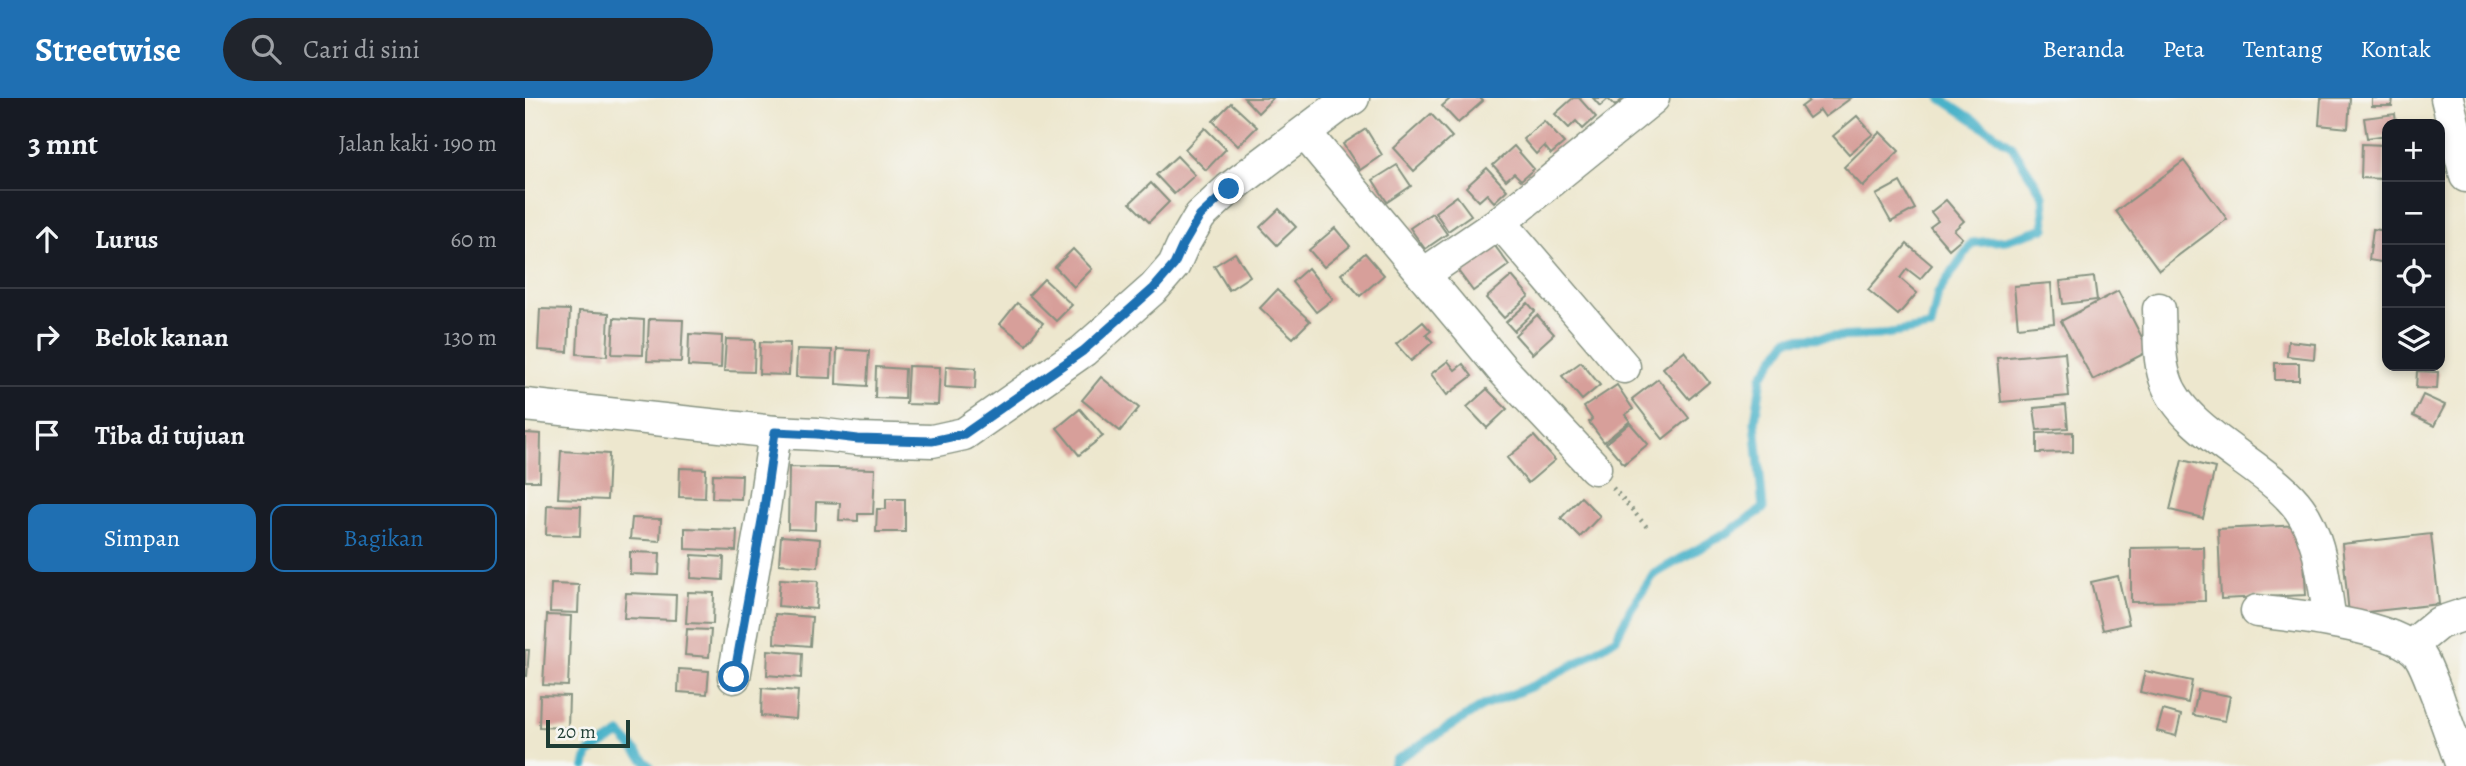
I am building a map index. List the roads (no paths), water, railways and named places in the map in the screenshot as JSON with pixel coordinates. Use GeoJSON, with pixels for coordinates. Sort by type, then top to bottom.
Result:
{"type":"FeatureCollection","features":[{"type":"Feature","properties":{"kind":"street"},"geometry":{"type":"LineString","coordinates":[[525,405],[858,439],[932,441],[964,434],[1083,351],[1168,273],[1200,216],[1229,189],[1353,98]]}},
{"type":"Feature","properties":{"kind":"street"},"geometry":{"type":"LineString","coordinates":[[1423,274],[1500,222],[1653,98]]}},
{"type":"Feature","properties":{"kind":"street"},"geometry":{"type":"LineString","coordinates":[[2447,98],[2466,176]]}},
{"type":"Feature","properties":{"kind":"street"},"geometry":{"type":"LineString","coordinates":[[1305,133],[1502,369],[1595,468]]}},
{"type":"Feature","properties":{"kind":"street"},"geometry":{"type":"LineString","coordinates":[[1500,222],[1623,367]]}},
{"type":"Feature","properties":{"kind":"street"},"geometry":{"type":"LineString","coordinates":[[2159,309],[2164,378],[2173,397],[2211,436],[2256,467],[2296,504],[2315,535],[2330,620]]}},
{"type":"Feature","properties":{"kind":"street"},"geometry":{"type":"LineString","coordinates":[[734,677],[775,432]]}},
{"type":"Feature","properties":{"kind":"street"},"geometry":{"type":"LineString","coordinates":[[2257,611],[2330,620],[2385,635],[2411,646],[2421,657],[2462,766]]}},
{"type":"Feature","properties":{"kind":"street"},"geometry":{"type":"LineString","coordinates":[[2411,646],[2439,623],[2466,614]]}},
{"type":"Feature","properties":{"kind":"waterway"},"geometry":{"type":"LineString","coordinates":[[1393,766],[1396,760],[1483,706],[1535,685],[1579,662],[1616,638],[1631,608],[1654,574],[1763,509],[1755,421],[1762,376],[1788,339],[1878,335],[1931,327],[1938,293],[1972,243],[2006,240],[2045,228],[2043,195],[2011,145],[1941,98]]}},
{"type":"Feature","properties":{"kind":"waterway"},"geometry":{"type":"LineString","coordinates":[[585,766],[588,754],[620,734],[650,766]]}}]}
